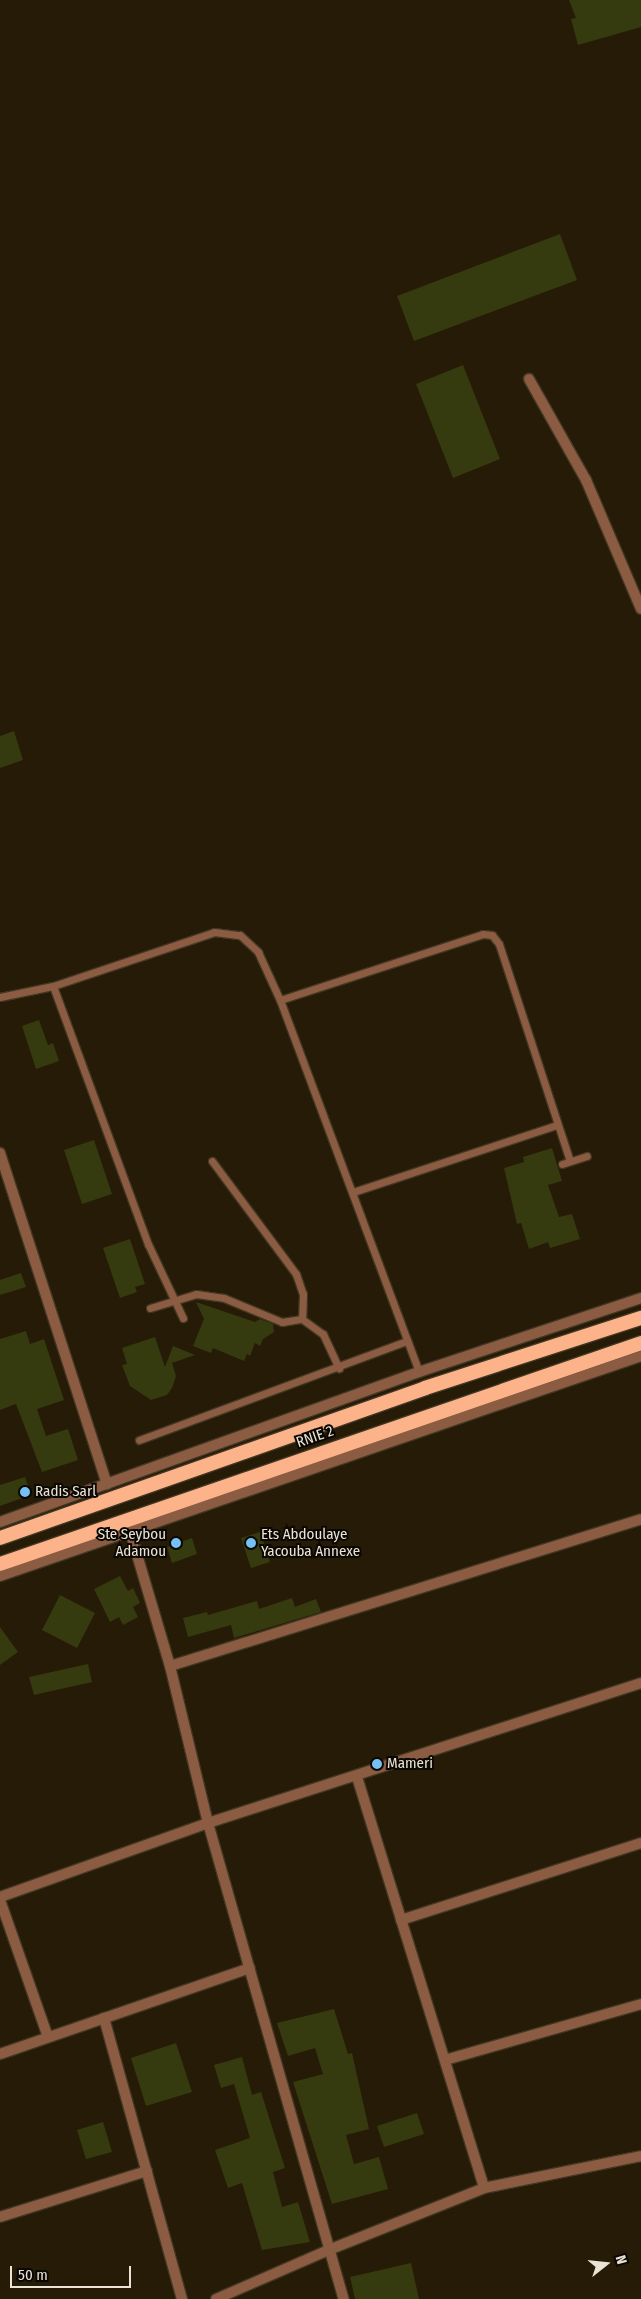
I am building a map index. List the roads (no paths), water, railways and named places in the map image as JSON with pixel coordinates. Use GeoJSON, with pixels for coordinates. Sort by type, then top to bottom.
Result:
{"type":"FeatureCollection","features":[{"type":"Feature","properties":{"kind":"highway","name":"RNIE 2"},"geometry":{"type":"LineString","coordinates":[[0,1538],[425,1388],[641,1318]]}},
{"type":"Feature","properties":{"kind":"highway","name":"RNIE 2"},"geometry":{"type":"LineString","coordinates":[[0,1564],[641,1343]]}},
{"type":"Feature","properties":{"kind":"street"},"geometry":{"type":"LineString","coordinates":[[529,379],[586,480],[641,610]]}},
{"type":"Feature","properties":{"kind":"street"},"geometry":{"type":"LineString","coordinates":[[0,1153],[5,1186],[107,1484]]}},
{"type":"Feature","properties":{"kind":"street"},"geometry":{"type":"LineString","coordinates":[[0,1522],[419,1372],[641,1298]]}},
{"type":"Feature","properties":{"kind":"street"},"geometry":{"type":"LineString","coordinates":[[0,1576],[641,1356]]}},
{"type":"Feature","properties":{"kind":"street"},"geometry":{"type":"LineString","coordinates":[[170,1666],[641,1519]]}},
{"type":"Feature","properties":{"kind":"street"},"geometry":{"type":"LineString","coordinates":[[130,1531],[170,1666],[208,1823],[344,2299]]}},
{"type":"Feature","properties":{"kind":"street"},"geometry":{"type":"LineString","coordinates":[[48,2037],[0,1899],[208,1823],[357,1777],[641,1683]]}},
{"type":"Feature","properties":{"kind":"street"},"geometry":{"type":"LineString","coordinates":[[357,1777],[484,2188]]}},
{"type":"Feature","properties":{"kind":"street"},"geometry":{"type":"LineString","coordinates":[[401,1920],[641,1843]]}},
{"type":"Feature","properties":{"kind":"street"},"geometry":{"type":"LineString","coordinates":[[0,2054],[250,1968]]}},
{"type":"Feature","properties":{"kind":"street"},"geometry":{"type":"LineString","coordinates":[[445,2060],[641,2004]]}},
{"type":"Feature","properties":{"kind":"street"},"geometry":{"type":"LineString","coordinates":[[104,2018],[182,2299]]}},
{"type":"Feature","properties":{"kind":"street"},"geometry":{"type":"LineString","coordinates":[[216,2299],[331,2249],[484,2188],[641,2156]]}},
{"type":"Feature","properties":{"kind":"street"},"geometry":{"type":"LineString","coordinates":[[0,2216],[147,2171]]}},
{"type":"Feature","properties":{"kind":"lane"},"geometry":{"type":"LineString","coordinates":[[0,997],[53,986],[214,932],[240,935],[258,952],[280,1000],[419,1372]]}},
{"type":"Feature","properties":{"kind":"lane"},"geometry":{"type":"LineString","coordinates":[[280,1000],[482,934],[492,935],[499,944],[570,1161]]}},
{"type":"Feature","properties":{"kind":"lane"},"geometry":{"type":"LineString","coordinates":[[53,986],[148,1244],[183,1318]]}},
{"type":"Feature","properties":{"kind":"lane"},"geometry":{"type":"LineString","coordinates":[[353,1192],[557,1125]]}},
{"type":"Feature","properties":{"kind":"lane"},"geometry":{"type":"LineString","coordinates":[[562,1164],[587,1156]]}},
{"type":"Feature","properties":{"kind":"lane"},"geometry":{"type":"LineString","coordinates":[[212,1161],[296,1274],[303,1294],[302,1319]]}},
{"type":"Feature","properties":{"kind":"lane"},"geometry":{"type":"LineString","coordinates":[[150,1308],[175,1298],[207,1295],[224,1298],[282,1322],[302,1319],[323,1334],[339,1368]]}},
{"type":"Feature","properties":{"kind":"lane"},"geometry":{"type":"LineString","coordinates":[[139,1440],[339,1368],[407,1341]]}},
{"type":"Feature","properties":{"kind":"place","name":"Radis Sarl"},"geometry":{"type":"Point","coordinates":[25,1492]}},
{"type":"Feature","properties":{"kind":"place","name":"Ste Seybou Adamou"},"geometry":{"type":"Point","coordinates":[176,1543]}},
{"type":"Feature","properties":{"kind":"place","name":"Ets Abdoulaye Yacouba Annexe"},"geometry":{"type":"Point","coordinates":[251,1543]}},
{"type":"Feature","properties":{"kind":"place","name":"Mameri"},"geometry":{"type":"Point","coordinates":[377,1764]}}]}
